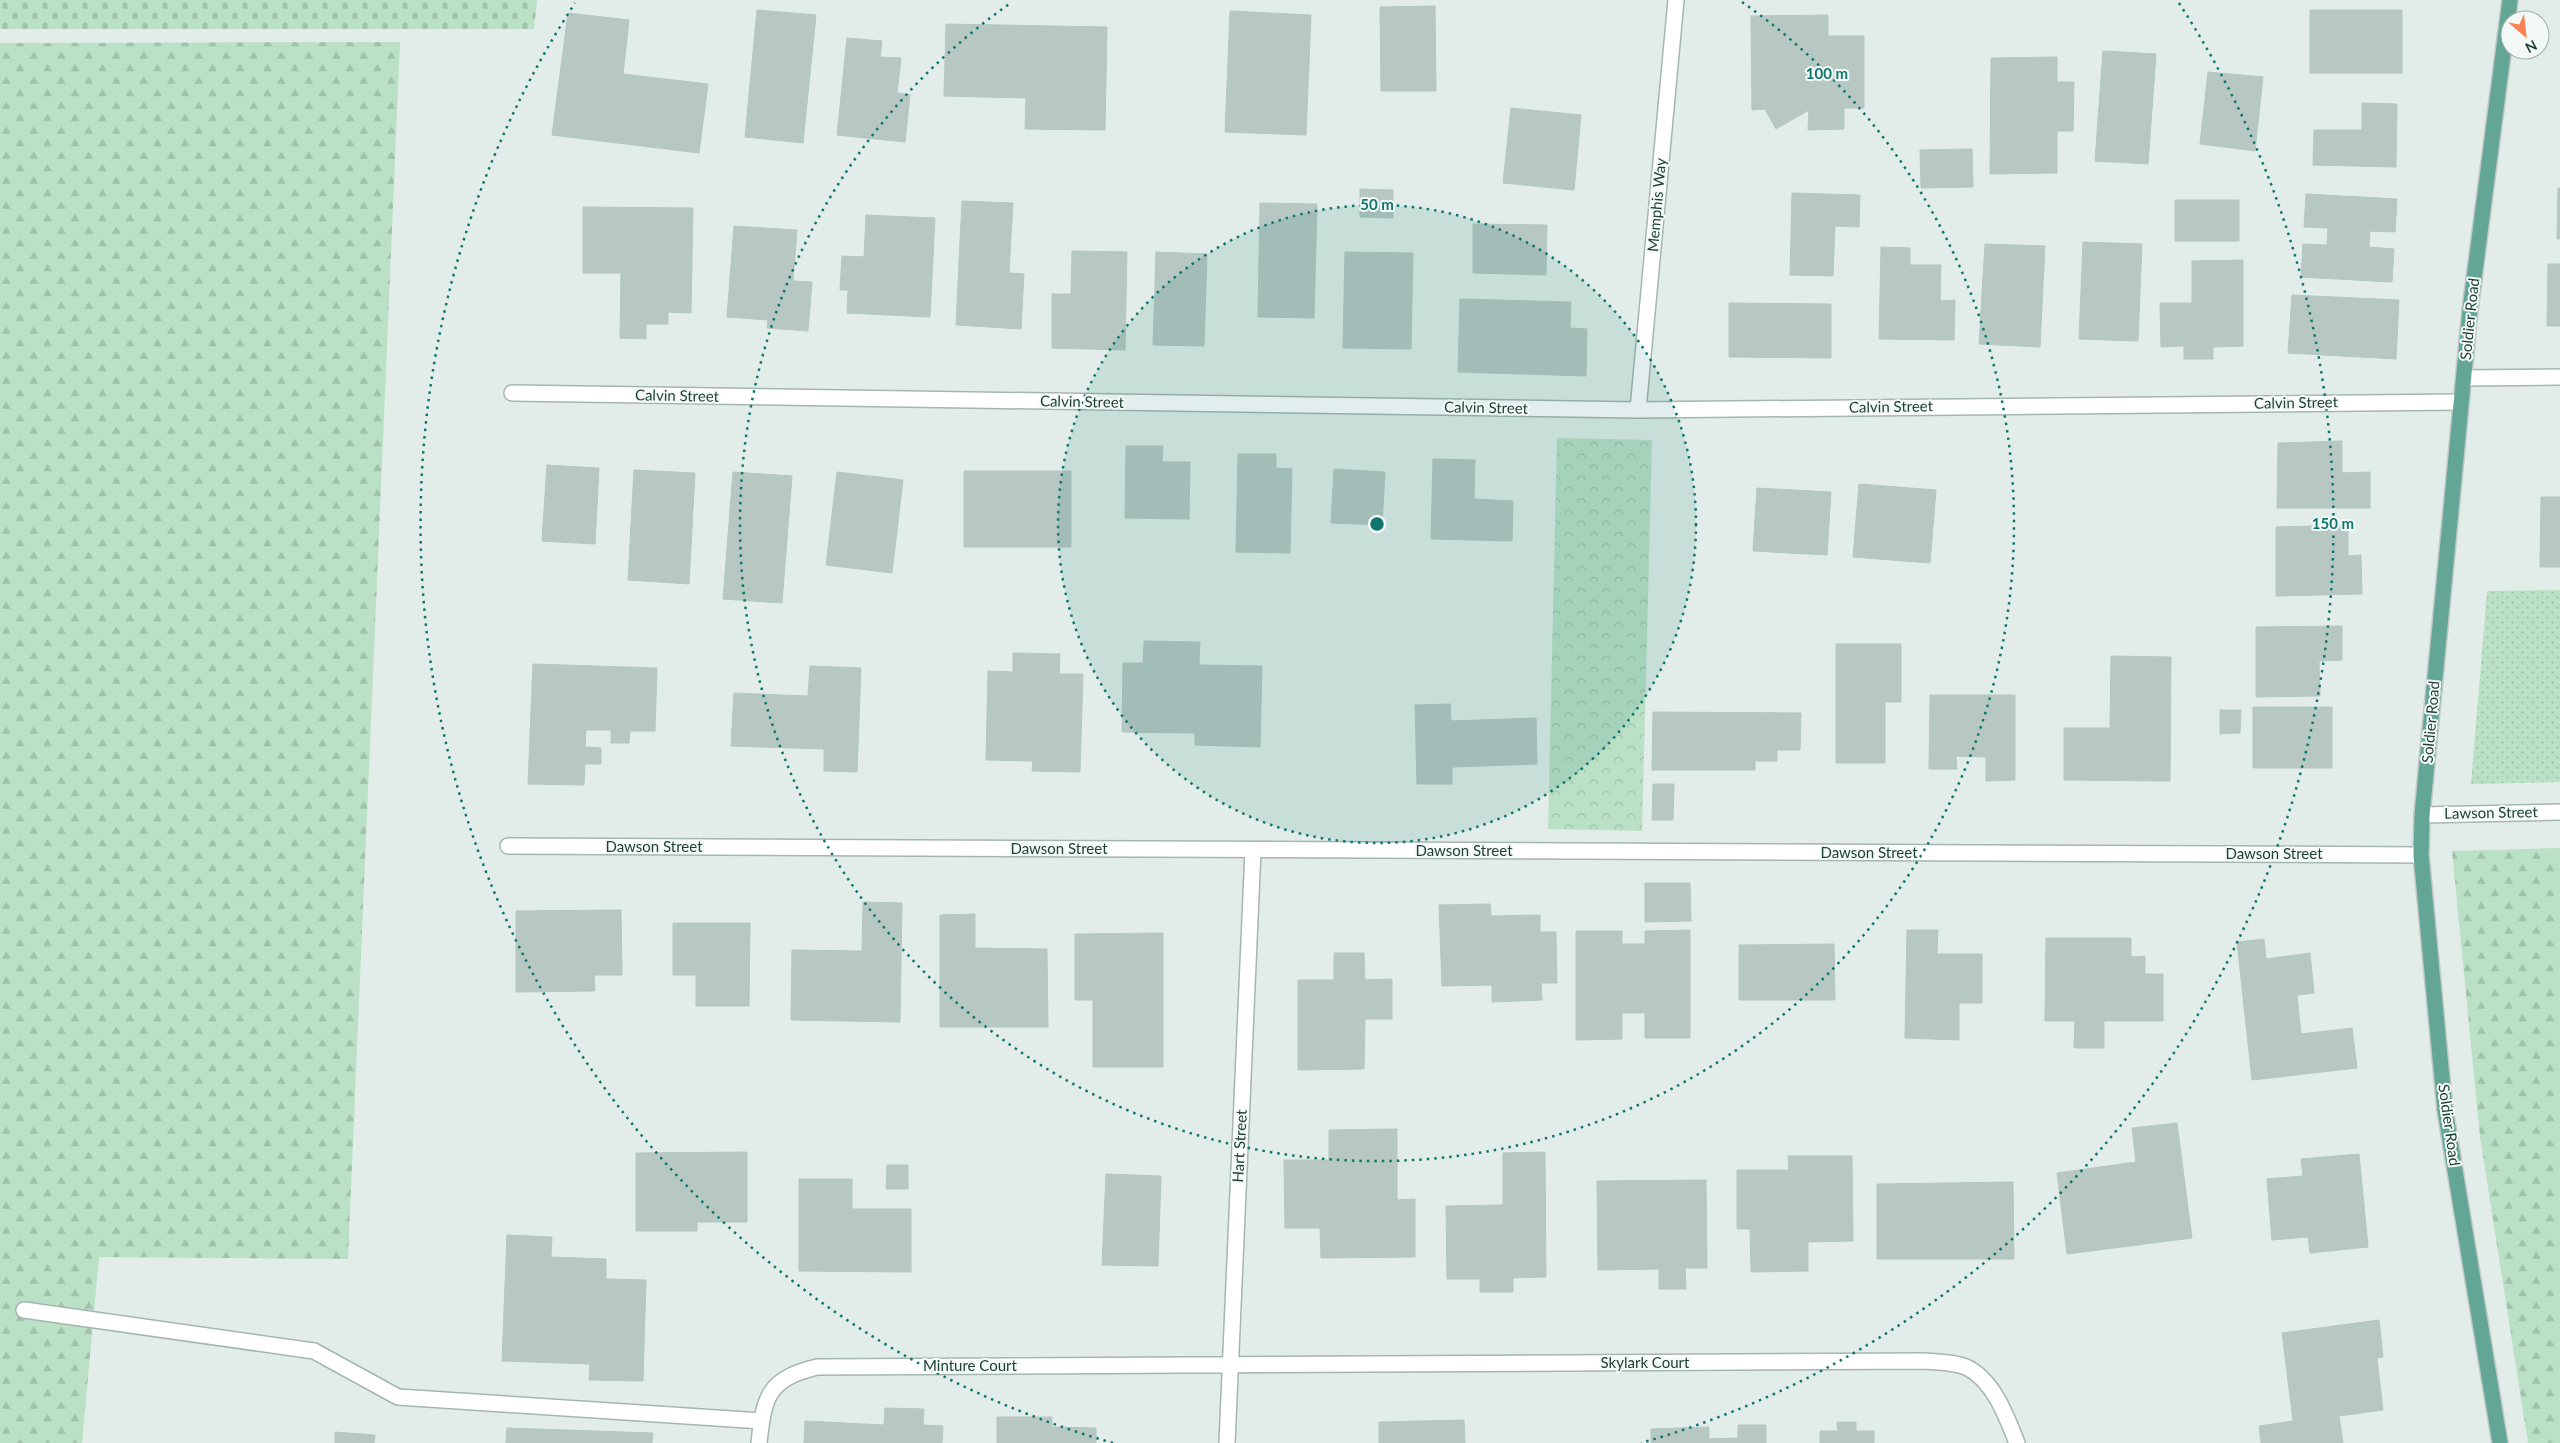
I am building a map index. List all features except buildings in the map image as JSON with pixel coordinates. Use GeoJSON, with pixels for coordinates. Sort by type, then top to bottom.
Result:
{"type":"FeatureCollection","features":[{"type":"Feature","properties":{"kind":"main road","name":"Soldier Road"},"geometry":{"type":"LineString","coordinates":[[2500,1443],[2445,1110],[2421,855],[2422,815],[2470,310],[2510,0]]}},
{"type":"Feature","properties":{"kind":"street","name":"Memphis Way"},"geometry":{"type":"LineString","coordinates":[[1638,410],[1676,0]]}},
{"type":"Feature","properties":{"kind":"street"},"geometry":{"type":"LineString","coordinates":[[2464,378],[2560,377]]}},
{"type":"Feature","properties":{"kind":"street","name":"Calvin Street"},"geometry":{"type":"LineString","coordinates":[[512,393],[1638,410],[2461,402]]}},
{"type":"Feature","properties":{"kind":"street","name":"Lawson Street"},"geometry":{"type":"LineString","coordinates":[[2422,815],[2560,812]]}},
{"type":"Feature","properties":{"kind":"street","name":"Dawson Street"},"geometry":{"type":"LineString","coordinates":[[508,846],[2421,855]]}},
{"type":"Feature","properties":{"kind":"street","name":"Hart Street"},"geometry":{"type":"LineString","coordinates":[[1227,1443],[1253,850]]}},
{"type":"Feature","properties":{"kind":"street"},"geometry":{"type":"LineString","coordinates":[[24,1310],[314,1351],[398,1397],[762,1421]]}},
{"type":"Feature","properties":{"kind":"street","name":"Skylark Court"},"geometry":{"type":"LineString","coordinates":[[1230,1364],[1949,1363],[1967,1368],[1981,1378],[2005,1412],[2017,1443]]}},
{"type":"Feature","properties":{"kind":"street","name":"Minture Court"},"geometry":{"type":"LineString","coordinates":[[759,1443],[765,1402],[776,1384],[792,1373],[817,1367],[1230,1364]]}},
{"type":"Feature","properties":{"kind":"green space"},"geometry":{"type":"Polygon","coordinates":[[[0,0],[537,0],[534,29],[0,29],[0,0]]]}},
{"type":"Feature","properties":{"kind":"green space"},"geometry":{"type":"Polygon","coordinates":[[[400,42],[348,1259],[99,1257],[82,1443],[0,1443],[0,43],[400,42]]]}},
{"type":"Feature","properties":{"kind":"green space"},"geometry":{"type":"Polygon","coordinates":[[[1557,438],[1652,440],[1642,831],[1548,829],[1557,438]]]}},
{"type":"Feature","properties":{"kind":"green space"},"geometry":{"type":"Polygon","coordinates":[[[2560,590],[2560,782],[2471,784],[2487,591],[2560,590]]]}},
{"type":"Feature","properties":{"kind":"green space"},"geometry":{"type":"Polygon","coordinates":[[[2560,848],[2560,1443],[2528,1443],[2480,1137],[2452,851],[2560,848]]]}}]}
